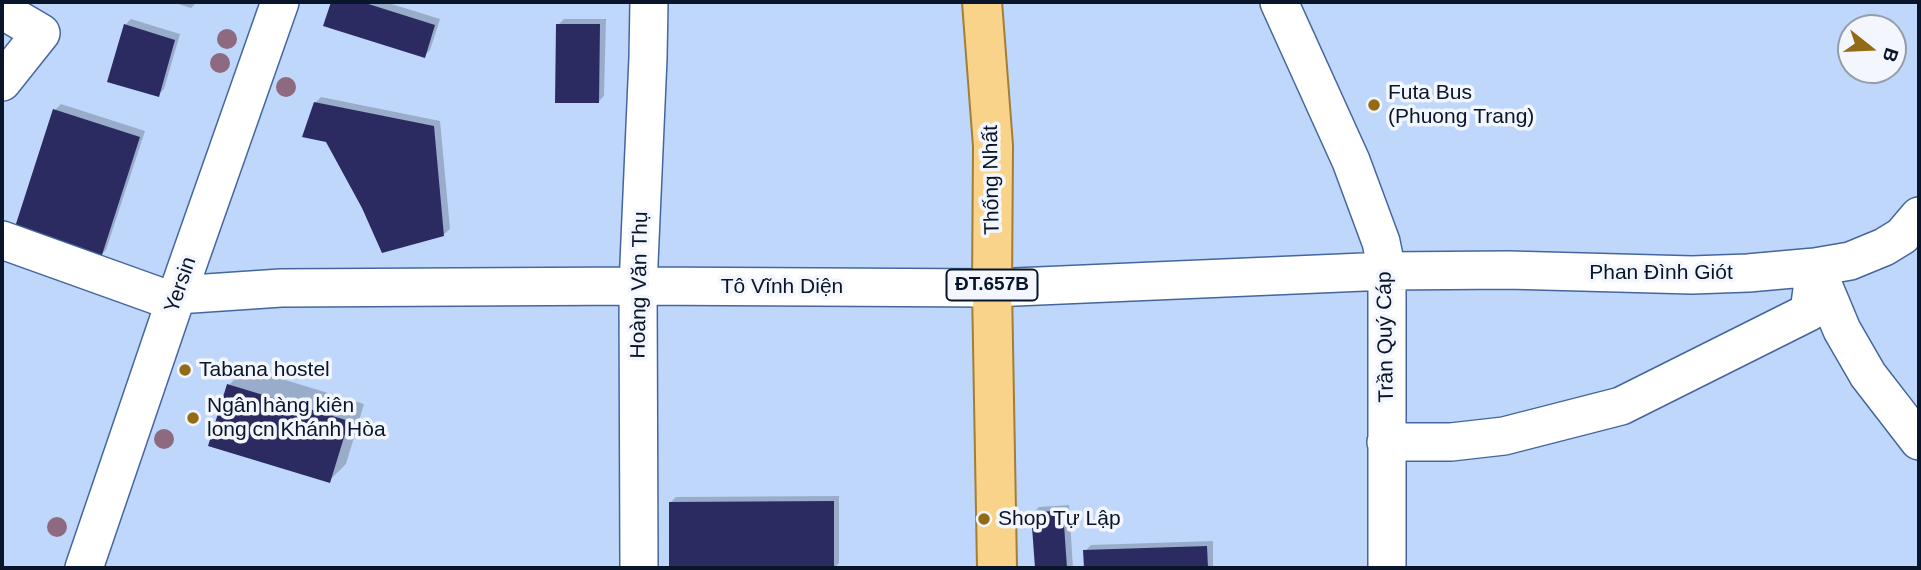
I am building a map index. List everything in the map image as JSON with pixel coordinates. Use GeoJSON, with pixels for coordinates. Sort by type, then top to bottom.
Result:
{"type":"FeatureCollection","features":[{"type":"Feature","properties":{"kind":"main road","name":"Thống Nhất"},"geometry":{"type":"LineString","coordinates":[[982,2],[993,146],[992,288],[997,568]]}},
{"type":"Feature","properties":{"kind":"street","name":"Yersin"},"geometry":{"type":"LineString","coordinates":[[84,568],[280,2]]}},
{"type":"Feature","properties":{"kind":"street","name":"Hoàng Văn Thụ"},"geometry":{"type":"LineString","coordinates":[[639,568],[638,286],[649,2]]}},
{"type":"Feature","properties":{"kind":"street","name":"Trần Quý Cáp"},"geometry":{"type":"LineString","coordinates":[[1279,2],[1359,183],[1381,242],[1387,271],[1387,568]]}},
{"type":"Feature","properties":{"kind":"street"},"geometry":{"type":"LineString","coordinates":[[2,10],[41,33],[2,82]]}},
{"type":"Feature","properties":{"kind":"street","name":"Phan Đình Giót"},"geometry":{"type":"LineString","coordinates":[[1387,271],[1508,270],[1692,275],[1815,267],[1850,261],[1884,247],[1902,236],[1919,217]]}},
{"type":"Feature","properties":{"kind":"street"},"geometry":{"type":"LineString","coordinates":[[2,240],[176,299]]}},
{"type":"Feature","properties":{"kind":"street"},"geometry":{"type":"LineString","coordinates":[[1815,267],[1842,330],[1862,364],[1919,441]]}},
{"type":"Feature","properties":{"kind":"street"},"geometry":{"type":"LineString","coordinates":[[1387,442],[1451,442],[1504,436],[1621,406],[1808,312],[1815,267]]}},
{"type":"Feature","properties":{"kind":"street","name":"Tô Vĩnh Diện"},"geometry":{"type":"LineString","coordinates":[[176,299],[281,288],[992,288],[1387,271]]}},
{"type":"Feature","properties":{"kind":"building"},"geometry":{"type":"Polygon","coordinates":[[[331,2],[362,2],[435,25],[425,58],[323,26],[331,2]]]}},
{"type":"Feature","properties":{"kind":"building"},"geometry":{"type":"Polygon","coordinates":[[[124,24],[175,40],[159,97],[107,82],[124,24]]]}},
{"type":"Feature","properties":{"kind":"building"},"geometry":{"type":"Polygon","coordinates":[[[556,24],[600,24],[599,103],[555,103],[556,24]]]}},
{"type":"Feature","properties":{"kind":"building"},"geometry":{"type":"Polygon","coordinates":[[[314,102],[434,126],[444,236],[382,253],[362,208],[326,142],[302,137],[314,102]]]}},
{"type":"Feature","properties":{"kind":"building"},"geometry":{"type":"Polygon","coordinates":[[[53,109],[140,137],[101,258],[14,230],[53,109]]]}},
{"type":"Feature","properties":{"kind":"building"},"geometry":{"type":"Polygon","coordinates":[[[227,384],[349,421],[330,483],[208,446],[227,384]]]}},
{"type":"Feature","properties":{"kind":"building"},"geometry":{"type":"Polygon","coordinates":[[[834,501],[834,568],[669,568],[669,502],[834,501]]]}},
{"type":"Feature","properties":{"kind":"building"},"geometry":{"type":"Polygon","coordinates":[[[1063,510],[1067,568],[1035,568],[1031,513],[1063,510]]]}},
{"type":"Feature","properties":{"kind":"building"},"geometry":{"type":"Polygon","coordinates":[[[1207,546],[1208,568],[1084,568],[1083,550],[1207,546]]]}},
{"type":"Feature","properties":{"kind":"place","name":"Futa Bus (Phuong Trang)"},"geometry":{"type":"Point","coordinates":[1374,105]}},
{"type":"Feature","properties":{"kind":"place","name":"Tabana hostel"},"geometry":{"type":"Point","coordinates":[185,370]}},
{"type":"Feature","properties":{"kind":"place","name":"Ngân hàng kiên long cn Khánh Hòa"},"geometry":{"type":"Point","coordinates":[193,418]}},
{"type":"Feature","properties":{"kind":"place","name":"Shop Tự Lập"},"geometry":{"type":"Point","coordinates":[984,519]}}]}
